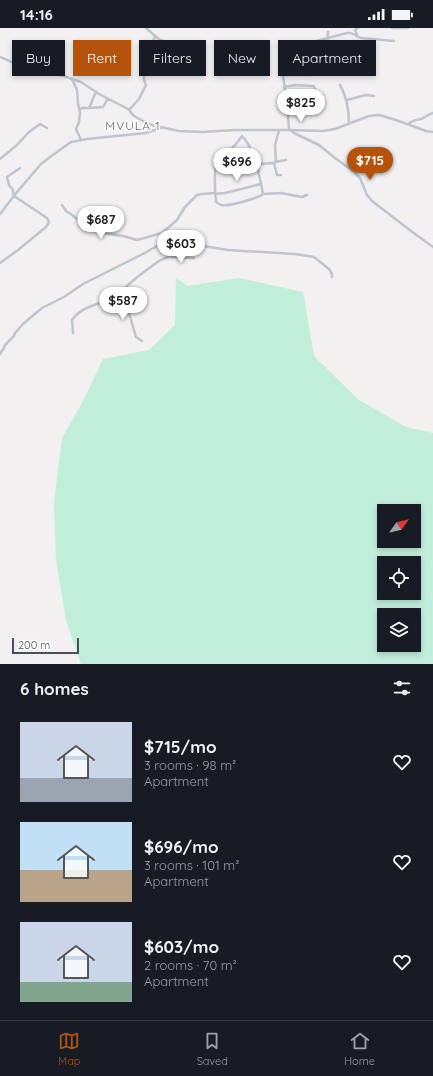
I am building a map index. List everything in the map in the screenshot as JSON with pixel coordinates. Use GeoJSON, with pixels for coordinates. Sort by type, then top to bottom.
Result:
{"type":"FeatureCollection","features":[{"type":"Feature","properties":{"kind":"street"},"geometry":{"type":"LineString","coordinates":[[146,28],[160,40]]}},
{"type":"Feature","properties":{"kind":"street"},"geometry":{"type":"LineString","coordinates":[[357,36],[355,30],[358,28]]}},
{"type":"Feature","properties":{"kind":"street"},"geometry":{"type":"LineString","coordinates":[[392,28],[408,28]]}},
{"type":"Feature","properties":{"kind":"street"},"geometry":{"type":"LineString","coordinates":[[328,32],[328,38]]}},
{"type":"Feature","properties":{"kind":"street"},"geometry":{"type":"LineString","coordinates":[[321,40],[347,33],[362,38],[394,41]]}},
{"type":"Feature","properties":{"kind":"street"},"geometry":{"type":"LineString","coordinates":[[129,110],[139,99],[146,85],[144,76],[155,36]]}},
{"type":"Feature","properties":{"kind":"street"},"geometry":{"type":"LineString","coordinates":[[0,57],[32,72],[72,78],[81,82],[97,94],[129,110],[131,114],[137,118],[152,125],[179,131],[323,131],[336,129],[368,116],[379,115],[433,132]]}},
{"type":"Feature","properties":{"kind":"street"},"geometry":{"type":"LineString","coordinates":[[282,76],[290,130],[319,145],[353,171],[360,178],[367,195],[373,201],[433,247]]}},
{"type":"Feature","properties":{"kind":"street"},"geometry":{"type":"LineString","coordinates":[[72,78],[77,90],[80,109],[80,119],[76,129],[81,140]]}},
{"type":"Feature","properties":{"kind":"street"},"geometry":{"type":"LineString","coordinates":[[284,87],[295,85],[314,86],[316,93],[323,94]]}},
{"type":"Feature","properties":{"kind":"street"},"geometry":{"type":"LineString","coordinates":[[340,85],[347,100],[349,124]]}},
{"type":"Feature","properties":{"kind":"street"},"geometry":{"type":"LineString","coordinates":[[89,108],[97,94]]}},
{"type":"Feature","properties":{"kind":"street"},"geometry":{"type":"LineString","coordinates":[[347,100],[366,95],[374,96]]}},
{"type":"Feature","properties":{"kind":"street"},"geometry":{"type":"LineString","coordinates":[[80,109],[103,107],[107,100],[109,100]]}},
{"type":"Feature","properties":{"kind":"street"},"geometry":{"type":"LineString","coordinates":[[407,124],[415,120],[422,119],[433,113]]}},
{"type":"Feature","properties":{"kind":"street"},"geometry":{"type":"LineString","coordinates":[[0,159],[40,124],[47,128]]}},
{"type":"Feature","properties":{"kind":"street"},"geometry":{"type":"LineString","coordinates":[[0,214],[42,164],[71,142],[146,132],[161,127]]}},
{"type":"Feature","properties":{"kind":"street"},"geometry":{"type":"LineString","coordinates":[[242,130],[242,136],[252,152],[256,164],[263,194]]}},
{"type":"Feature","properties":{"kind":"street"},"geometry":{"type":"LineString","coordinates":[[279,130],[275,145],[275,163],[277,176],[281,175]]}},
{"type":"Feature","properties":{"kind":"street"},"geometry":{"type":"LineString","coordinates":[[242,136],[218,159],[216,166],[216,202],[223,206],[258,197],[263,194],[281,193],[302,197],[307,195]]}},
{"type":"Feature","properties":{"kind":"street"},"geometry":{"type":"LineString","coordinates":[[256,164],[275,163],[286,160]]}},
{"type":"Feature","properties":{"kind":"street"},"geometry":{"type":"LineString","coordinates":[[0,263],[46,227],[49,222],[47,218],[12,194],[13,190],[9,185],[7,177],[20,168]]}},
{"type":"Feature","properties":{"kind":"street"},"geometry":{"type":"LineString","coordinates":[[62,205],[66,211],[86,227],[103,233],[137,240],[158,235],[166,230],[177,220],[185,207],[197,196],[202,194],[225,193],[261,184]]}},
{"type":"Feature","properties":{"kind":"street"},"geometry":{"type":"LineString","coordinates":[[166,230],[174,254],[171,256]]}},
{"type":"Feature","properties":{"kind":"street"},"geometry":{"type":"LineString","coordinates":[[0,354],[5,344],[14,336],[23,324],[42,308],[64,297],[83,284],[164,242],[178,242],[228,250],[295,254],[314,257],[328,269],[332,277]]}},
{"type":"Feature","properties":{"kind":"street"},"geometry":{"type":"LineString","coordinates":[[73,333],[72,320],[79,312],[119,294],[136,278],[159,262],[171,256],[194,258]]}},
{"type":"Feature","properties":{"kind":"street"},"geometry":{"type":"LineString","coordinates":[[124,289],[128,305],[128,313],[136,337],[142,342]]}},
{"type":"Feature","properties":{"kind":"green space"},"geometry":{"type":"Polygon","coordinates":[[[176,278],[188,286],[239,278],[303,292],[314,356],[359,400],[406,427],[433,433],[433,664],[81,664],[66,620],[56,560],[54,503],[62,438],[82,403],[103,359],[149,350],[175,325],[176,278]]]}},
{"type":"Feature","properties":{"kind":"district","name":"MVULA 1"},"geometry":{"type":"Point","coordinates":[133,126]}}]}
